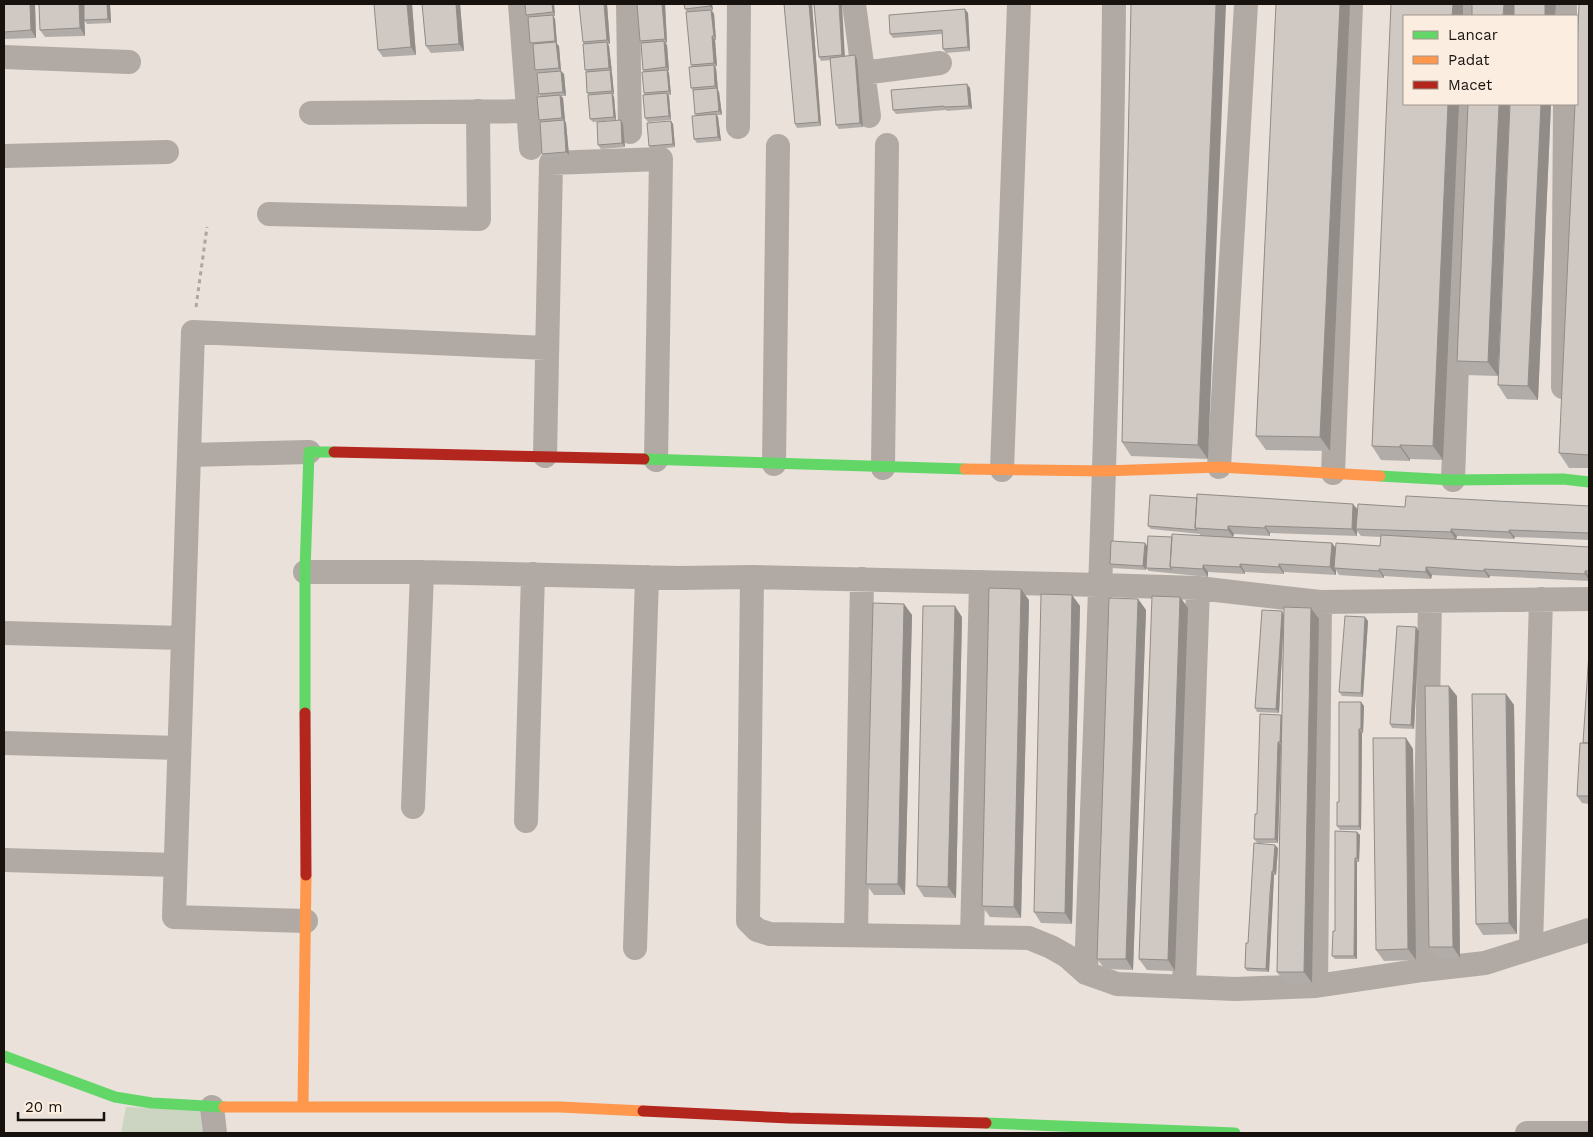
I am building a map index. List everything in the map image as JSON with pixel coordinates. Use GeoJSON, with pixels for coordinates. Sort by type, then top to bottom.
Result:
{"type":"FeatureCollection","features":[{"type":"Feature","properties":{"kind":"street"},"geometry":{"type":"LineString","coordinates":[[520,4],[531,148]]}},
{"type":"Feature","properties":{"kind":"street"},"geometry":{"type":"LineString","coordinates":[[628,4],[630,132]]}},
{"type":"Feature","properties":{"kind":"street"},"geometry":{"type":"LineString","coordinates":[[738,127],[739,4]]}},
{"type":"Feature","properties":{"kind":"street"},"geometry":{"type":"LineString","coordinates":[[854,4],[869,116]]}},
{"type":"Feature","properties":{"kind":"street"},"geometry":{"type":"LineString","coordinates":[[1002,470],[1019,4]]}},
{"type":"Feature","properties":{"kind":"street"},"geometry":{"type":"LineString","coordinates":[[1086,974],[1101,585],[1112,206],[1114,4]]}},
{"type":"Feature","properties":{"kind":"street"},"geometry":{"type":"LineString","coordinates":[[1219,467],[1246,4]]}},
{"type":"Feature","properties":{"kind":"street"},"geometry":{"type":"LineString","coordinates":[[1333,473],[1351,4]]}},
{"type":"Feature","properties":{"kind":"street"},"geometry":{"type":"LineString","coordinates":[[4,57],[129,62]]}},
{"type":"Feature","properties":{"kind":"street"},"geometry":{"type":"LineString","coordinates":[[863,73],[940,63]]}},
{"type":"Feature","properties":{"kind":"street"},"geometry":{"type":"LineString","coordinates":[[1453,480],[1466,105]]}},
{"type":"Feature","properties":{"kind":"street"},"geometry":{"type":"LineString","coordinates":[[1563,410],[1565,105]]}},
{"type":"Feature","properties":{"kind":"street"},"geometry":{"type":"LineString","coordinates":[[269,214],[478,219],[478,111]]}},
{"type":"Feature","properties":{"kind":"street"},"geometry":{"type":"LineString","coordinates":[[311,113],[528,111]]}},
{"type":"Feature","properties":{"kind":"street"},"geometry":{"type":"LineString","coordinates":[[883,468],[887,144]]}},
{"type":"Feature","properties":{"kind":"street"},"geometry":{"type":"LineString","coordinates":[[774,464],[778,146]]}},
{"type":"Feature","properties":{"kind":"street"},"geometry":{"type":"LineString","coordinates":[[4,156],[167,152]]}},
{"type":"Feature","properties":{"kind":"street"},"geometry":{"type":"LineString","coordinates":[[545,456],[551,163],[661,159],[656,460]]}},
{"type":"Feature","properties":{"kind":"street"},"geometry":{"type":"LineString","coordinates":[[306,921],[174,917],[193,332],[546,348]]}},
{"type":"Feature","properties":{"kind":"street"},"geometry":{"type":"LineString","coordinates":[[188,455],[309,452],[545,456],[883,468],[1002,470],[1104,471],[1219,467],[1453,480],[1563,469],[1589,482]]}},
{"type":"Feature","properties":{"kind":"street"},"geometry":{"type":"LineString","coordinates":[[303,1106],[306,921],[305,572],[309,452]]}},
{"type":"Feature","properties":{"kind":"street"},"geometry":{"type":"LineString","coordinates":[[305,572],[752,577],[1101,585],[1198,588],[1320,602],[1589,599]]}},
{"type":"Feature","properties":{"kind":"street"},"geometry":{"type":"LineString","coordinates":[[413,808],[422,572]]}},
{"type":"Feature","properties":{"kind":"street"},"geometry":{"type":"LineString","coordinates":[[526,821],[533,574]]}},
{"type":"Feature","properties":{"kind":"street"},"geometry":{"type":"LineString","coordinates":[[635,948],[647,577]]}},
{"type":"Feature","properties":{"kind":"street"},"geometry":{"type":"LineString","coordinates":[[752,577],[748,921],[757,930],[770,934],[1029,938],[1067,956],[1086,974],[1117,984],[1235,989],[1316,986],[1422,970],[1485,963],[1589,930]]}},
{"type":"Feature","properties":{"kind":"street"},"geometry":{"type":"LineString","coordinates":[[856,935],[862,579]]}},
{"type":"Feature","properties":{"kind":"street"},"geometry":{"type":"LineString","coordinates":[[972,938],[981,582]]}},
{"type":"Feature","properties":{"kind":"street"},"geometry":{"type":"LineString","coordinates":[[1184,987],[1198,588]]}},
{"type":"Feature","properties":{"kind":"street"},"geometry":{"type":"LineString","coordinates":[[1531,947],[1541,599]]}},
{"type":"Feature","properties":{"kind":"street"},"geometry":{"type":"LineString","coordinates":[[1422,970],[1430,601]]}},
{"type":"Feature","properties":{"kind":"street"},"geometry":{"type":"LineString","coordinates":[[1316,986],[1320,602]]}},
{"type":"Feature","properties":{"kind":"street"},"geometry":{"type":"LineString","coordinates":[[4,633],[182,638]]}},
{"type":"Feature","properties":{"kind":"street"},"geometry":{"type":"LineString","coordinates":[[4,743],[179,748]]}},
{"type":"Feature","properties":{"kind":"street"},"geometry":{"type":"LineString","coordinates":[[4,860],[175,865]]}},
{"type":"Feature","properties":{"kind":"street"},"geometry":{"type":"LineString","coordinates":[[4,1056],[115,1097],[152,1103],[212,1107],[560,1107],[789,1126],[1235,1133]]}},
{"type":"Feature","properties":{"kind":"street"},"geometry":{"type":"LineString","coordinates":[[212,1107],[215,1133]]}},
{"type":"Feature","properties":{"kind":"street"},"geometry":{"type":"LineString","coordinates":[[1527,1133],[1589,1132]]}},
{"type":"Feature","properties":{"kind":"path"},"geometry":{"type":"LineString","coordinates":[[193,332],[207,227]]}},
{"type":"Feature","properties":{"kind":"green space"},"geometry":{"type":"Polygon","coordinates":[[[126,1107],[218,1111],[221,1133],[121,1133],[126,1107]]]}},
{"type":"Feature","properties":{"kind":"building"},"geometry":{"type":"Polygon","coordinates":[[[4,4],[30,4],[31,30],[4,32],[4,4]]]}},
{"type":"Feature","properties":{"kind":"building"},"geometry":{"type":"Polygon","coordinates":[[[39,4],[79,4],[80,28],[40,30],[39,4]]]}},
{"type":"Feature","properties":{"kind":"building"},"geometry":{"type":"Polygon","coordinates":[[[84,4],[107,4],[108,19],[84,20],[84,4]]]}},
{"type":"Feature","properties":{"kind":"building"},"geometry":{"type":"Polygon","coordinates":[[[374,4],[407,4],[411,47],[378,50],[374,4]]]}},
{"type":"Feature","properties":{"kind":"building"},"geometry":{"type":"Polygon","coordinates":[[[422,4],[456,4],[459,44],[426,46],[422,4]]]}},
{"type":"Feature","properties":{"kind":"building"},"geometry":{"type":"Polygon","coordinates":[[[525,4],[552,4],[553,12],[526,15],[525,4]]]}},
{"type":"Feature","properties":{"kind":"building"},"geometry":{"type":"Polygon","coordinates":[[[579,4],[604,4],[607,40],[583,42],[579,4]]]}},
{"type":"Feature","properties":{"kind":"building"},"geometry":{"type":"Polygon","coordinates":[[[637,4],[662,4],[665,39],[640,41],[637,4]]]}},
{"type":"Feature","properties":{"kind":"building"},"geometry":{"type":"Polygon","coordinates":[[[684,4],[710,4],[710,6],[685,9],[684,4]]]}},
{"type":"Feature","properties":{"kind":"building"},"geometry":{"type":"Polygon","coordinates":[[[784,4],[809,4],[819,122],[795,124],[784,4]]]}},
{"type":"Feature","properties":{"kind":"building"},"geometry":{"type":"Polygon","coordinates":[[[814,4],[839,4],[842,55],[819,57],[814,4]]]}},
{"type":"Feature","properties":{"kind":"building"},"geometry":{"type":"Polygon","coordinates":[[[1131,4],[1216,4],[1198,445],[1122,442],[1131,4]]]}},
{"type":"Feature","properties":{"kind":"building"},"geometry":{"type":"Polygon","coordinates":[[[1276,4],[1340,4],[1320,437],[1256,436],[1276,4]]]}},
{"type":"Feature","properties":{"kind":"building"},"geometry":{"type":"Polygon","coordinates":[[[1391,4],[1453,4],[1452,15],[1403,15],[1403,105],[1448,105],[1433,446],[1372,446],[1391,4]]]}},
{"type":"Feature","properties":{"kind":"building"},"geometry":{"type":"Polygon","coordinates":[[[1472,4],[1504,4],[1503,15],[1472,15],[1472,4]]]}},
{"type":"Feature","properties":{"kind":"building"},"geometry":{"type":"Polygon","coordinates":[[[1514,4],[1545,4],[1545,15],[1514,15],[1514,4]]]}},
{"type":"Feature","properties":{"kind":"building"},"geometry":{"type":"Polygon","coordinates":[[[1579,4],[1589,4],[1589,455],[1559,453],[1575,105],[1578,105],[1579,4]]]}},
{"type":"Feature","properties":{"kind":"building"},"geometry":{"type":"Polygon","coordinates":[[[965,9],[968,47],[943,49],[942,30],[890,34],[889,15],[965,9]]]}},
{"type":"Feature","properties":{"kind":"building"},"geometry":{"type":"Polygon","coordinates":[[[711,10],[714,36],[712,36],[714,63],[691,65],[686,12],[711,10]]]}},
{"type":"Feature","properties":{"kind":"building"},"geometry":{"type":"Polygon","coordinates":[[[553,15],[555,41],[530,43],[528,17],[553,15]]]}},
{"type":"Feature","properties":{"kind":"building"},"geometry":{"type":"Polygon","coordinates":[[[664,41],[666,67],[643,70],[641,43],[664,41]]]}},
{"type":"Feature","properties":{"kind":"building"},"geometry":{"type":"Polygon","coordinates":[[[556,42],[559,68],[535,70],[533,44],[556,42]]]}},
{"type":"Feature","properties":{"kind":"building"},"geometry":{"type":"Polygon","coordinates":[[[607,42],[609,68],[585,70],[583,44],[607,42]]]}},
{"type":"Feature","properties":{"kind":"building"},"geometry":{"type":"Polygon","coordinates":[[[855,55],[860,123],[836,125],[830,58],[855,55]]]}},
{"type":"Feature","properties":{"kind":"building"},"geometry":{"type":"Polygon","coordinates":[[[714,65],[715,86],[691,88],[689,67],[714,65]]]}},
{"type":"Feature","properties":{"kind":"building"},"geometry":{"type":"Polygon","coordinates":[[[610,70],[612,91],[587,93],[586,72],[610,70]]]}},
{"type":"Feature","properties":{"kind":"building"},"geometry":{"type":"Polygon","coordinates":[[[667,70],[669,91],[644,93],[642,72],[667,70]]]}},
{"type":"Feature","properties":{"kind":"building"},"geometry":{"type":"Polygon","coordinates":[[[561,71],[563,92],[539,94],[537,73],[561,71]]]}},
{"type":"Feature","properties":{"kind":"building"},"geometry":{"type":"Polygon","coordinates":[[[967,84],[969,106],[893,110],[891,90],[967,84]]]}},
{"type":"Feature","properties":{"kind":"building"},"geometry":{"type":"Polygon","coordinates":[[[717,88],[719,111],[695,114],[693,90],[717,88]]]}},
{"type":"Feature","properties":{"kind":"building"},"geometry":{"type":"Polygon","coordinates":[[[612,93],[614,117],[590,119],[588,95],[612,93]]]}},
{"type":"Feature","properties":{"kind":"building"},"geometry":{"type":"Polygon","coordinates":[[[667,93],[669,116],[645,118],[643,95],[667,93]]]}},
{"type":"Feature","properties":{"kind":"building"},"geometry":{"type":"Polygon","coordinates":[[[560,95],[562,118],[539,120],[537,97],[560,95]]]}},
{"type":"Feature","properties":{"kind":"building"},"geometry":{"type":"Polygon","coordinates":[[[1468,105],[1499,105],[1488,362],[1457,361],[1468,105]]]}},
{"type":"Feature","properties":{"kind":"building"},"geometry":{"type":"Polygon","coordinates":[[[1510,105],[1541,105],[1528,386],[1498,385],[1510,105]]]}},
{"type":"Feature","properties":{"kind":"building"},"geometry":{"type":"Polygon","coordinates":[[[716,114],[718,137],[694,139],[692,116],[716,114]]]}},
{"type":"Feature","properties":{"kind":"building"},"geometry":{"type":"Polygon","coordinates":[[[564,120],[566,152],[542,154],[540,122],[564,120]]]}},
{"type":"Feature","properties":{"kind":"building"},"geometry":{"type":"Polygon","coordinates":[[[621,120],[622,143],[598,145],[597,122],[621,120]]]}},
{"type":"Feature","properties":{"kind":"building"},"geometry":{"type":"Polygon","coordinates":[[[671,121],[673,144],[649,146],[647,123],[671,121]]]}},
{"type":"Feature","properties":{"kind":"building"},"geometry":{"type":"Polygon","coordinates":[[[1197,494],[1353,504],[1352,529],[1265,526],[1265,528],[1228,526],[1228,530],[1195,528],[1197,494]]]}},
{"type":"Feature","properties":{"kind":"building"},"geometry":{"type":"Polygon","coordinates":[[[1150,495],[1197,498],[1195,528],[1197,530],[1148,526],[1150,495]]]}},
{"type":"Feature","properties":{"kind":"building"},"geometry":{"type":"Polygon","coordinates":[[[1406,496],[1589,506],[1589,533],[1451,529],[1451,532],[1356,529],[1358,504],[1405,507],[1406,496]]]}},
{"type":"Feature","properties":{"kind":"building"},"geometry":{"type":"Polygon","coordinates":[[[1172,534],[1332,543],[1330,567],[1279,564],[1279,567],[1240,564],[1240,567],[1203,565],[1203,569],[1170,567],[1172,534]]]}},
{"type":"Feature","properties":{"kind":"building"},"geometry":{"type":"Polygon","coordinates":[[[1381,535],[1589,547],[1589,571],[1585,571],[1585,574],[1426,567],[1426,572],[1334,568],[1336,543],[1380,546],[1381,535]]]}},
{"type":"Feature","properties":{"kind":"building"},"geometry":{"type":"Polygon","coordinates":[[[1148,536],[1172,537],[1170,567],[1172,569],[1146,568],[1148,536]]]}},
{"type":"Feature","properties":{"kind":"building"},"geometry":{"type":"Polygon","coordinates":[[[1111,541],[1145,543],[1143,566],[1110,564],[1111,541]]]}},
{"type":"Feature","properties":{"kind":"building"},"geometry":{"type":"Polygon","coordinates":[[[989,588],[1021,589],[1014,907],[982,906],[989,588]]]}},
{"type":"Feature","properties":{"kind":"building"},"geometry":{"type":"Polygon","coordinates":[[[1041,594],[1072,595],[1065,913],[1034,912],[1041,594]]]}},
{"type":"Feature","properties":{"kind":"building"},"geometry":{"type":"Polygon","coordinates":[[[1152,596],[1180,597],[1168,960],[1139,959],[1152,596]]]}},
{"type":"Feature","properties":{"kind":"building"},"geometry":{"type":"Polygon","coordinates":[[[1109,598],[1138,599],[1126,959],[1097,959],[1109,598]]]}},
{"type":"Feature","properties":{"kind":"building"},"geometry":{"type":"Polygon","coordinates":[[[873,603],[904,604],[898,884],[866,884],[873,603]]]}},
{"type":"Feature","properties":{"kind":"building"},"geometry":{"type":"Polygon","coordinates":[[[923,606],[955,606],[948,887],[917,886],[923,606]]]}},
{"type":"Feature","properties":{"kind":"building"},"geometry":{"type":"Polygon","coordinates":[[[1284,607],[1311,608],[1304,972],[1277,972],[1284,607]]]}},
{"type":"Feature","properties":{"kind":"building"},"geometry":{"type":"Polygon","coordinates":[[[1262,610],[1282,611],[1276,709],[1255,708],[1262,610]]]}},
{"type":"Feature","properties":{"kind":"building"},"geometry":{"type":"Polygon","coordinates":[[[1345,616],[1365,617],[1361,693],[1339,692],[1345,616]]]}},
{"type":"Feature","properties":{"kind":"building"},"geometry":{"type":"Polygon","coordinates":[[[1397,626],[1416,627],[1411,725],[1390,724],[1397,626]]]}},
{"type":"Feature","properties":{"kind":"building"},"geometry":{"type":"Polygon","coordinates":[[[1589,652],[1589,743],[1583,743],[1589,652]]]}},
{"type":"Feature","properties":{"kind":"building"},"geometry":{"type":"Polygon","coordinates":[[[1425,686],[1449,686],[1453,947],[1429,947],[1425,686]]]}},
{"type":"Feature","properties":{"kind":"building"},"geometry":{"type":"Polygon","coordinates":[[[1472,694],[1506,694],[1509,923],[1476,924],[1472,694]]]}},
{"type":"Feature","properties":{"kind":"building"},"geometry":{"type":"Polygon","coordinates":[[[1339,702],[1361,702],[1361,729],[1359,729],[1359,826],[1337,826],[1337,802],[1339,802],[1339,702]]]}},
{"type":"Feature","properties":{"kind":"building"},"geometry":{"type":"Polygon","coordinates":[[[1260,714],[1281,715],[1280,742],[1278,742],[1275,839],[1254,839],[1255,814],[1257,814],[1260,714]]]}},
{"type":"Feature","properties":{"kind":"building"},"geometry":{"type":"Polygon","coordinates":[[[1373,738],[1406,738],[1408,949],[1376,950],[1373,738]]]}},
{"type":"Feature","properties":{"kind":"building"},"geometry":{"type":"Polygon","coordinates":[[[1580,743],[1589,743],[1589,796],[1577,796],[1580,743]]]}},
{"type":"Feature","properties":{"kind":"building"},"geometry":{"type":"Polygon","coordinates":[[[1335,831],[1357,832],[1354,956],[1332,956],[1333,931],[1335,931],[1335,831]]]}},
{"type":"Feature","properties":{"kind":"building"},"geometry":{"type":"Polygon","coordinates":[[[1254,843],[1275,845],[1270,893],[1266,969],[1245,968],[1254,843]]]}},
{"type":"Feature","properties":{"kind":"traffic: fast"},"geometry":{"type":"LineString","coordinates":[[305,713],[305,572],[309,452],[334,452]]}},
{"type":"Feature","properties":{"kind":"traffic: fast"},"geometry":{"type":"LineString","coordinates":[[644,459],[965,469]]}},
{"type":"Feature","properties":{"kind":"traffic: fast"},"geometry":{"type":"LineString","coordinates":[[1380,476],[1453,480],[1563,479],[1589,482]]}},
{"type":"Feature","properties":{"kind":"traffic: fast"},"geometry":{"type":"LineString","coordinates":[[4,1056],[115,1097],[152,1103],[224,1107]]}},
{"type":"Feature","properties":{"kind":"traffic: fast"},"geometry":{"type":"LineString","coordinates":[[986,1123],[1235,1133]]}},
{"type":"Feature","properties":{"kind":"traffic: slow"},"geometry":{"type":"LineString","coordinates":[[965,469],[1104,471],[1219,467],[1380,476]]}},
{"type":"Feature","properties":{"kind":"traffic: slow"},"geometry":{"type":"LineString","coordinates":[[303,1106],[306,875]]}},
{"type":"Feature","properties":{"kind":"traffic: slow"},"geometry":{"type":"LineString","coordinates":[[224,1107],[560,1107],[643,1111]]}},
{"type":"Feature","properties":{"kind":"traffic: jam"},"geometry":{"type":"LineString","coordinates":[[334,452],[644,459]]}},
{"type":"Feature","properties":{"kind":"traffic: jam"},"geometry":{"type":"LineString","coordinates":[[305,713],[306,875]]}},
{"type":"Feature","properties":{"kind":"traffic: jam"},"geometry":{"type":"LineString","coordinates":[[643,1111],[789,1118],[986,1123]]}}]}
